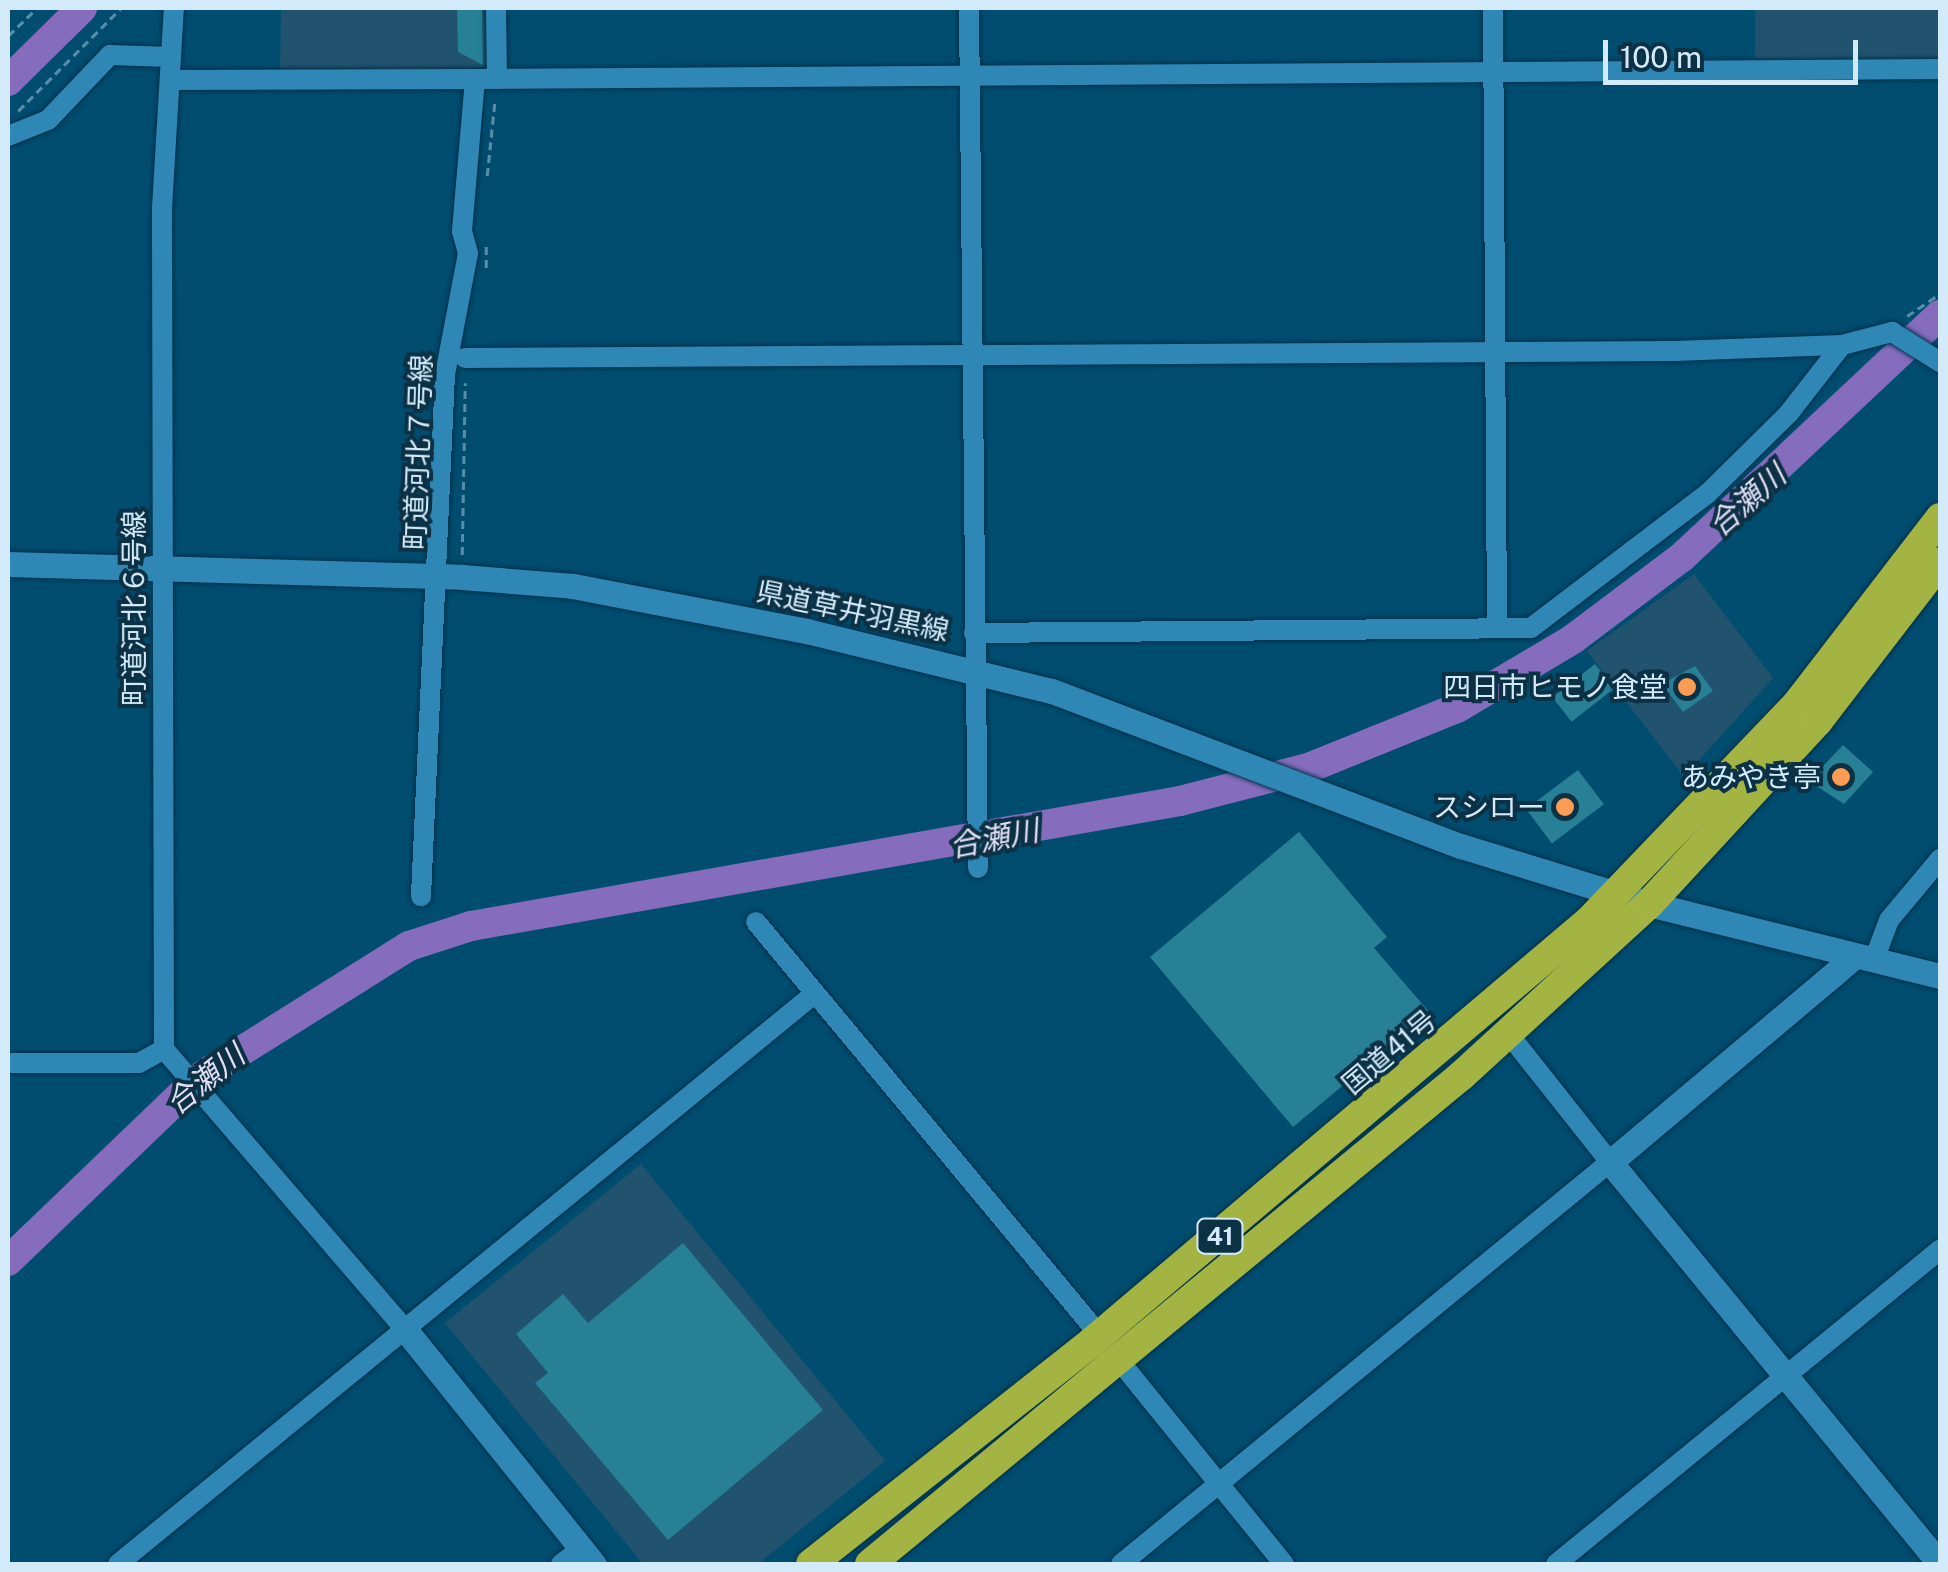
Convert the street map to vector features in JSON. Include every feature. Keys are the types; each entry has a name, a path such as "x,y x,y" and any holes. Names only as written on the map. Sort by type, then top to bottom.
{"highway":[{"name":"国道41号","path":"870,1564 1506,1031 1649,904 1873,631 1940,518"},
{"name":"国道41号","path":"812,1564 1108,1330 1617,894 1940,562"}],"main road":[{"name":"県道草井羽黒線","path":"8,564 452,576 659,600 975,669 1251,762 1617,894 1940,976"},
{"path":"1865,958 1610,1162 1940,1564"},
{"path":"408,1334 579,1559"}],"street":[{"name":"町道河北６号線","path":"164,1048 163,567 174,8"},
{"path":"496,8 497,79"},
{"path":"970,8 978,868"},
{"path":"1492,8 1497,628"},
{"path":"8,136 48,120 110,55 171,58"},
{"path":"170,80 1940,69"},
{"name":"町道河北７号線","path":"421,896 452,576 446,358 468,253 462,231 475,79"},
{"path":"465,358 1494,353 1842,345 1896,334 1932,356"},
{"path":"974,633 1497,628 1546,622 1629,561 1790,414 1842,345"},
{"path":"1865,958 1889,920 1940,858"},
{"path":"756,922 812,996 1092,1326"},
{"path":"118,1564 408,1334 812,996"},
{"path":"1121,1564 1610,1162 1506,1031"},
{"path":"8,1064 139,1064 164,1048 408,1334"},
{"path":"1556,1564 1940,1250"},
{"path":"1126,1369 1284,1564"}],"path":[{"path":"8,36 36,8"},
{"path":"8,116 48,89 121,8"},
{"path":"485,194 497,79"},
{"path":"480,277 490,256 481,233"},
{"path":"1896,334 1940,294"},
{"path":"452,576 465,358"}],"shaded area":[{"path":"281,8 491,8 492,67 280,76"},
{"path":"1755,8 1940,8 1940,65 1755,65"},
{"path":"1694,574 1773,678 1684,777 1587,651"},
{"path":"641,1164 885,1461 758,1564 643,1564 445,1323"}],"building":[{"path":"457,8 482,8 483,65 458,52"},
{"path":"1595,664 1614,688 1572,722 1552,697"},
{"name":"四日市ヒモノ食堂","path":"1695,666 1713,691 1683,712 1662,684"},
{"name":"あみやき亭","path":"1843,745 1873,772 1844,804 1809,781"},
{"name":"スシロー","path":"1578,770 1604,804 1552,843 1526,809"},
{"path":"1299,832 1387,937 1374,948 1430,1013 1293,1127 1150,957"},
{"path":"683,1243 823,1410 668,1540 535,1383 548,1373 516,1334 563,1294 588,1323"}],"waterway":[{"path":"8,81 82,8"},
{"name":"合瀬川","path":"8,1261 200,1077 409,946 471,926 1180,801 1311,767 1457,708 1573,639 1682,557 1940,315"}],"place":[{"name":"四日市ヒモノ食堂","path":"1687,687"},
{"name":"あみやき亭","path":"1841,777"},
{"name":"スシロー","path":"1565,807"}]}
